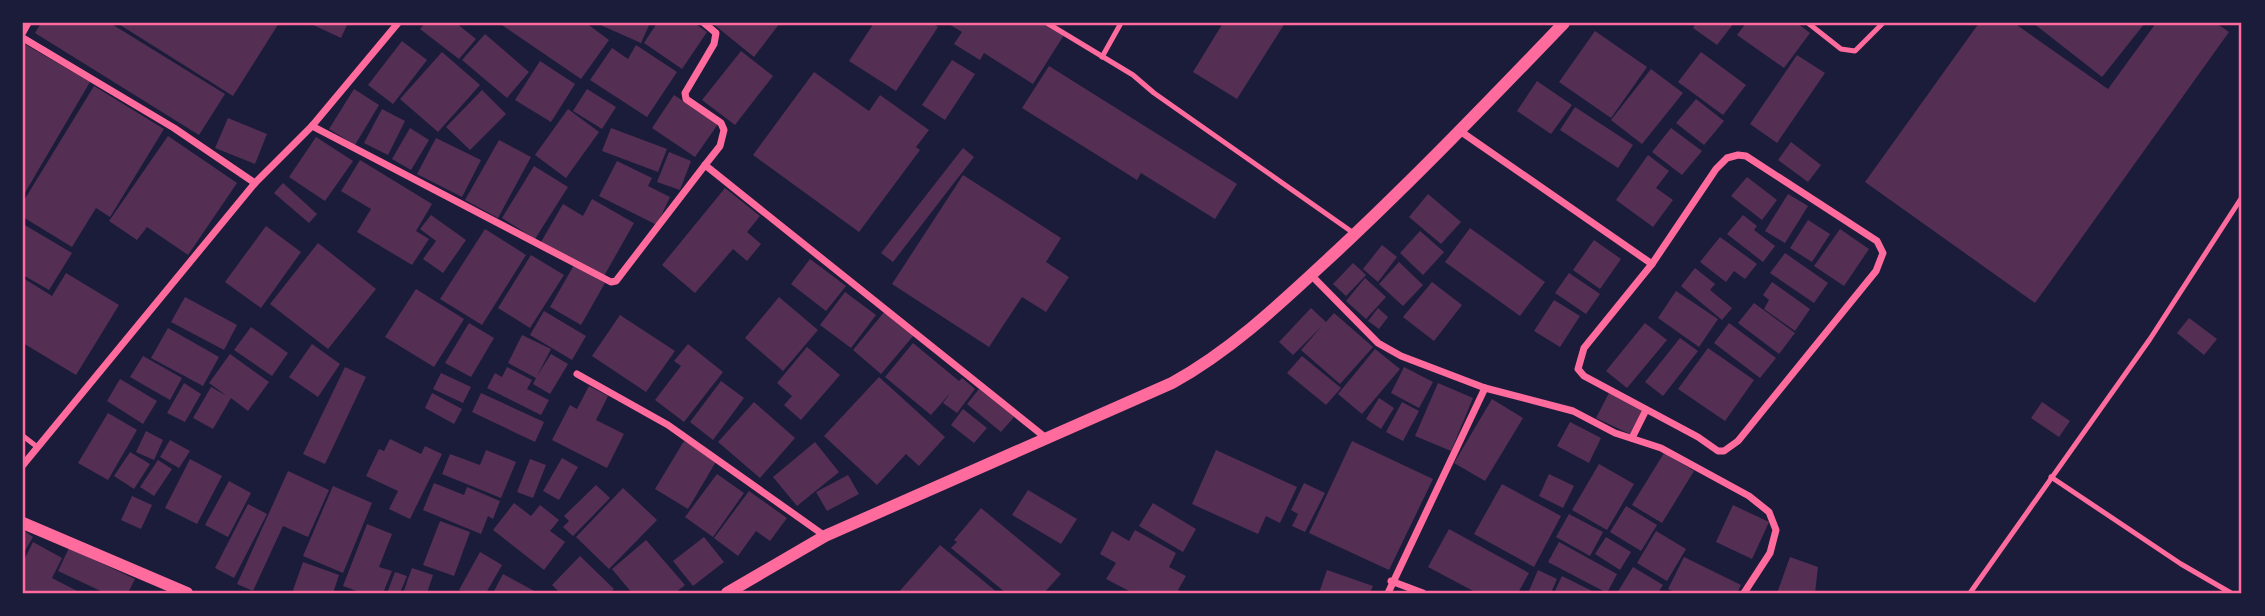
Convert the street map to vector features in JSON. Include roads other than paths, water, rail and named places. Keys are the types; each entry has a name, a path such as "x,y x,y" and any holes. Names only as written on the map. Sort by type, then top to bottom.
{"street":[{"path":"23,32 28,23"},
{"path":"23,465 255,183 312,125 398,23"},
{"path":"312,125 611,282 616,281 720,146 724,130 721,123 686,99 685,93 715,44 716,33 704,23"},
{"path":"727,593 825,536 1172,383 1201,367 1236,342 1355,234 1460,131 1564,23"},
{"path":"23,38 174,128 255,183"},
{"path":"1460,131 1652,264"},
{"path":"1738,155 1746,156 1877,241 1883,253 1876,271 1731,447 1717,451 1584,376 1578,369 1584,348 1652,264 1716,170 1727,158 1738,155"},
{"path":"705,165 1046,438"},
{"path":"1311,275 1378,343 1412,361 1485,388 1573,411 1615,433 1661,448 1726,482 1769,512 1775,522 1775,542 1744,593"},
{"path":"578,373 668,425 825,536"},
{"path":"1388,593 1391,581 1485,388"},
{"path":"1632,438 1646,410"},
{"path":"23,523 187,593"},
{"path":"1391,581 1423,593"}],"lane":[{"path":"1047,23 1133,75 1154,93 1355,234"},
{"path":"1102,57 1121,23"},
{"path":"1808,23 1841,49 1854,51 1883,23"},
{"path":"1970,593 2150,340 2242,197"},
{"path":"23,436 36,446"},
{"path":"2051,477 2181,564 2231,593"}]}
